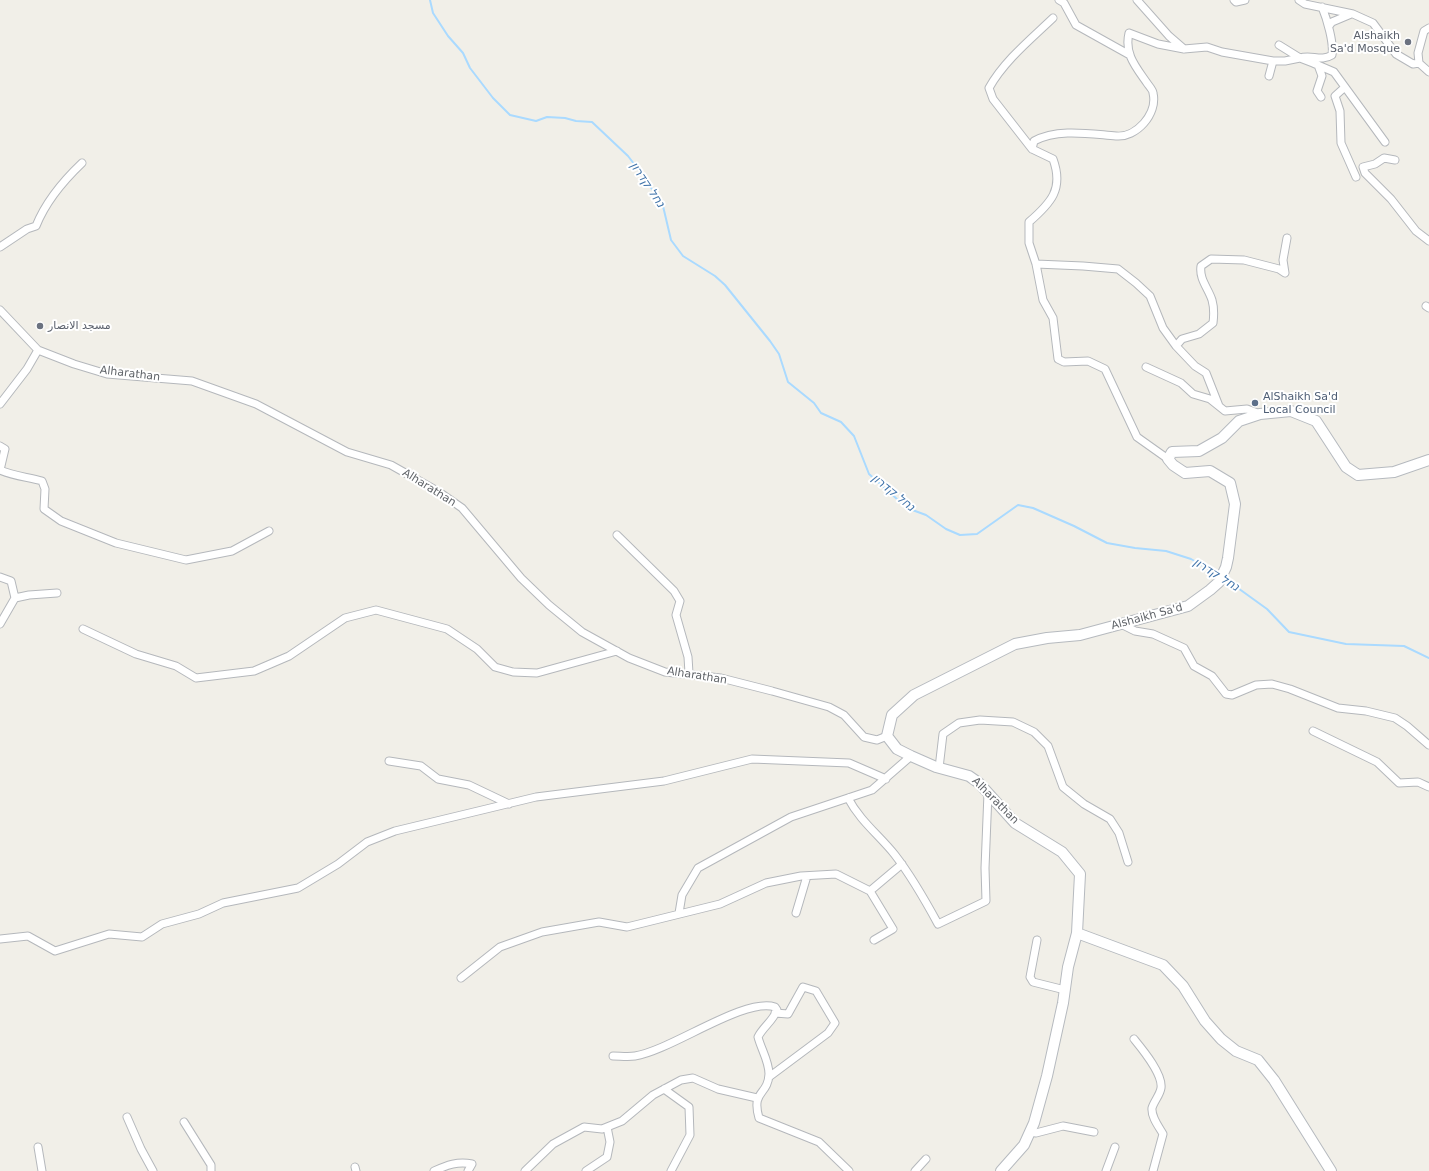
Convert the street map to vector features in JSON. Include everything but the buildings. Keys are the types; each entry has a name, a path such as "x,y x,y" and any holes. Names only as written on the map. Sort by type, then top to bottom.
{"street":[{"path":"1032,149 1034,141 1041,137 1067,133 1126,136 1142,126 1150,113 1154,102 1153,92 1128,54 1076,25 1064,4 1059,0"},
{"path":"1136,0 1169,36 1184,49"},
{"path":"1234,0 1236,2 1245,0"},
{"path":"1299,0 1305,4 1353,14 1373,23 1396,54 1413,64 1419,63"},
{"path":"1128,54 1129,34 1136,35 1158,44 1184,49 1207,47 1222,52 1273,61 1285,61 1305,56 1322,59 1332,55 1333,50 1329,26 1322,7"},
{"path":"1329,26 1336,20 1353,14"},
{"path":"1053,18 1015,55 995,77 989,88 993,99 1032,149 1053,160 1058,172 1056,190 1040,212 1029,222 1029,243 1036,264 1043,300 1053,318 1058,358 1064,362 1088,361 1105,370 1137,437 1168,459 1172,452 1199,451 1222,438 1239,421 1260,414 1291,411 1316,421 1346,467 1358,475 1394,472 1429,460"},
{"path":"1429,28 1424,31 1418,53 1419,63 1429,72"},
{"path":"1279,45 1300,58 1334,72 1385,142"},
{"path":"1268,76 1273,61"},
{"path":"1318,65 1322,76 1317,91 1321,97"},
{"path":"1345,87 1335,96 1340,111 1341,143 1356,177"},
{"path":"1395,160 1384,158 1375,164 1363,167 1365,173 1395,204 1416,231 1429,241"},
{"path":"0,247 27,229 36,226 43,208 62,182 82,163"},
{"path":"1176,346 1182,339 1199,334 1213,322 1214,309 1211,298 1200,274 1201,266 1211,259 1244,260 1279,269 1285,273 1283,260 1287,238"},
{"path":"1036,264 1118,269 1150,296 1163,328 1176,346 1195,366 1206,373 1219,406"},
{"name":"Alharathan","path":"0,310 38,350 74,364 107,374 192,381 199,383 256,404 347,452 391,465 439,492 462,508 521,578 582,632 617,651 665,672 689,673 721,678 829,707 844,715 864,737 877,740 887,736 897,748 911,756 939,768 969,776 980,783 1015,823 1062,852 1080,874 1077,932 1047,1076 1030,1132 1024,1145 1001,1171"},
{"path":"0,404 27,369 38,350"},
{"path":"1146,366 1181,383 1193,394 1210,399 1225,411 1248,409 1260,414"},
{"path":"0,446 5,449 0,470 9,474 42,481 45,489 44,509 61,521 116,543 186,560 232,551 269,531"},
{"name":"Alshaikh Sa'd","path":"887,736 892,715 914,694 1015,644 1047,638 1080,635 1119,623 1188,606 1219,582 1226,567 1235,504 1230,483 1210,471 1185,473 1173,466 1168,459"},
{"path":"617,535 674,591 680,601 676,615 688,657 689,673"},
{"path":"0,577 11,581 15,598 0,624"},
{"path":"15,598 29,595 57,594"},
{"path":"83,629 136,654 176,666 196,678 254,671 289,656 345,618 376,610 447,629 477,649 494,667 513,672 537,673 617,651"},
{"path":"1119,623 1135,631 1153,634 1184,648 1194,666 1212,676 1226,694 1232,695 1256,685 1272,684 1290,689 1338,708 1366,711 1395,718 1429,745"},
{"path":"939,768 944,734 959,723 980,720 1013,722 1034,732 1048,746 1063,787 1084,804 1110,819 1119,833 1128,862"},
{"path":"1312,731 1377,762 1399,783 1418,782 1429,787"},
{"path":"679,913 682,895 698,868 791,817 872,790 911,756"},
{"path":"0,938 28,936 55,951 108,934 142,937 162,924 199,914 223,903 298,888 338,864 367,842 395,831 536,797 664,780 752,759 849,762 886,779"},
{"path":"389,761 421,766 438,779 469,785 509,804"},
{"path":"848,798 854,811 902,864 919,889 938,924 986,901 988,793"},
{"path":"870,891 902,864"},
{"path":"461,978 500,947 542,932 600,922 627,927 720,904 766,883 807,876 836,874 870,891 893,929 874,940"},
{"path":"796,913 807,876"},
{"path":"1077,932 1163,965 1183,986 1205,1021 1221,1039 1236,1051 1258,1060 1274,1080 1331,1171"},
{"path":"1037,940 1030,977 1033,982 1065,990"},
{"path":"769,1077 828,1033 836,1023 816,991 803,987 788,1014 775,1013"},
{"path":"614,1056 635,1056 696,1033 735,1013 750,1008 769,1005 775,1007 777,1010 758,1037 769,1071 768,1084 757,1098 756,1107 759,1118 819,1142 849,1171"},
{"path":"1134,1039 1148,1057 1159,1077 1161,1087 1152,1108 1153,1116 1163,1134 1153,1171"},
{"path":"525,1171 553,1144 584,1127 602,1129 622,1121 653,1095 681,1080 693,1078 718,1089 757,1098"},
{"path":"664,1089 689,1107 690,1135 671,1171"},
{"path":"127,1117 141,1149 153,1171"},
{"path":"184,1122 211,1166 211,1171"},
{"path":"1030,1132 1036,1133 1063,1126 1094,1132"},
{"path":"586,1171 607,1158 610,1142 607,1127"},
{"path":"38,1147 42,1171"},
{"path":"1106,1171 1115,1147"},
{"path":"915,1171 926,1159"},
{"path":"434,1171 448,1165 463,1162 472,1164 468,1171"}],"waterway":[{"name":"נחל קדרון","path":"430,0 433,13 448,36 463,53 470,68 493,98 510,115 536,121 547,117 592,122 628,156 663,206 671,240 683,256 715,276 725,285 779,354 788,382 814,403 821,413 841,422 854,436 869,474 907,508 926,515 946,529 960,535 977,534 1018,505 1033,508 1074,526 1107,543 1166,551 1191,559 1219,575"},
{"name":"נחל קדרון","path":"1224,578 1267,609 1289,632 1346,644 1404,646 1429,658"}],"place":[{"name":"Alshaikh Sa'd Mosque","path":"1408,42"},
{"name":"مسجد الانصار","path":"40,326"},
{"name":"AlShaikh Sa'd Local Council","path":"1255,403"}]}
